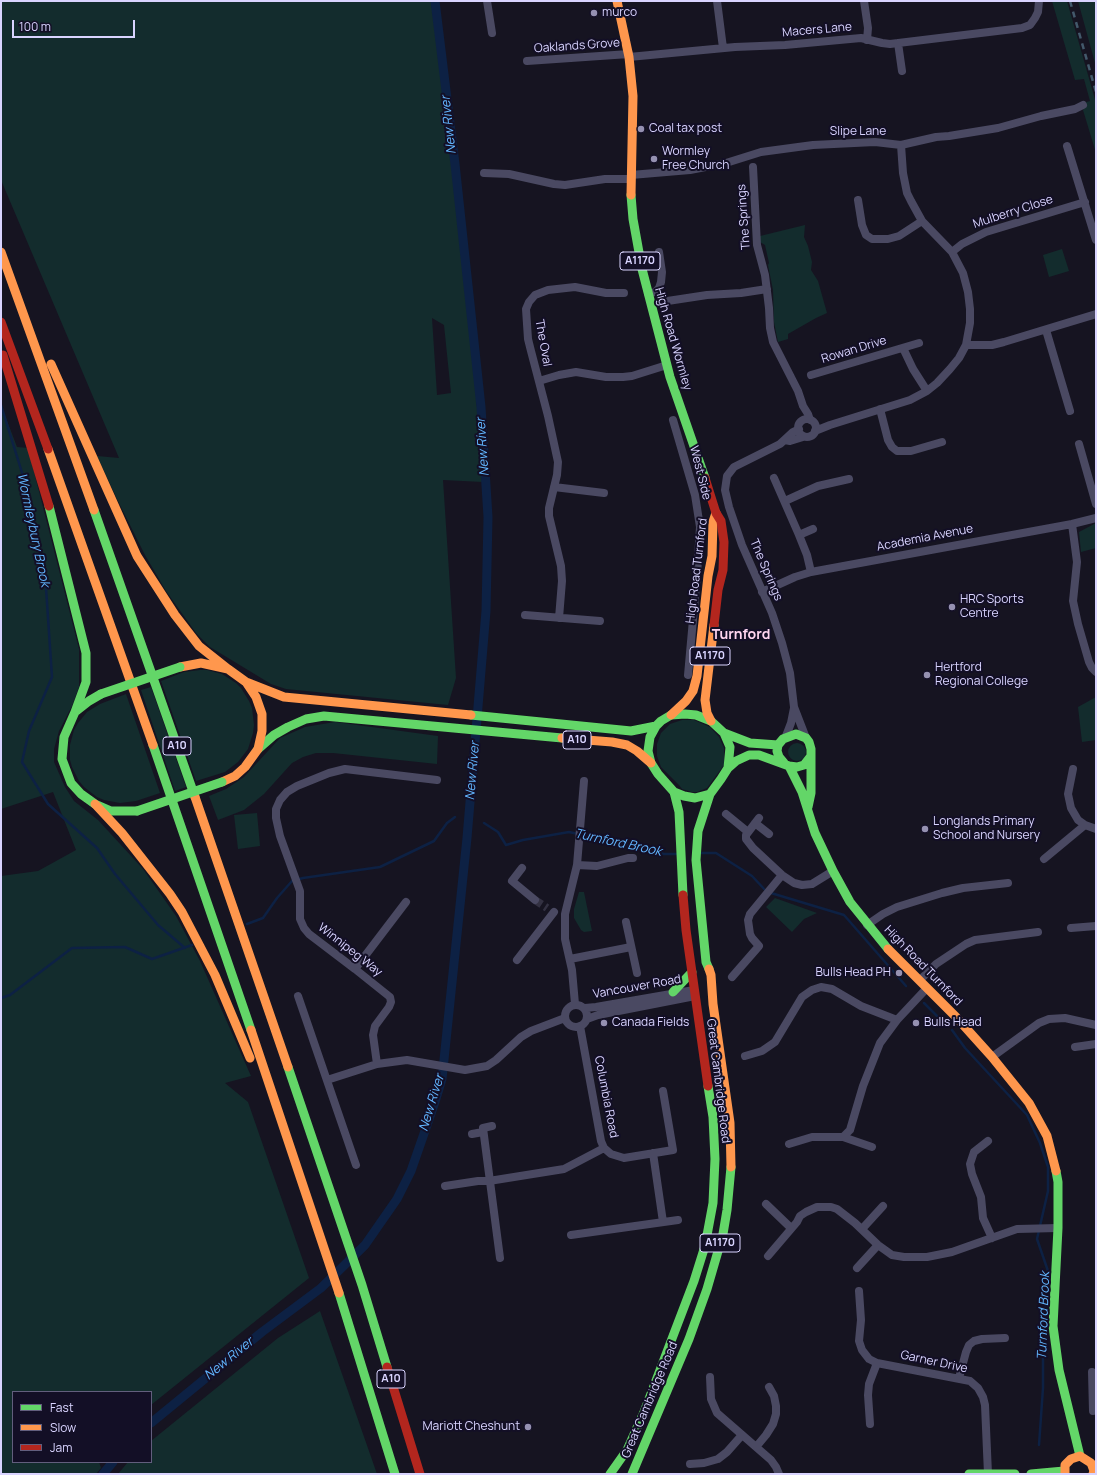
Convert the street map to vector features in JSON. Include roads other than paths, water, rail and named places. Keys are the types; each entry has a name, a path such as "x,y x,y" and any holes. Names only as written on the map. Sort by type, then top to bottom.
{"main road":[{"name":"High Road Wormley","path":"617,1 629,55 633,96 631,177 632,219 648,294 667,365 716,513"},
{"name":"A10","path":"1,252 33,337 176,741 362,1285 420,1474"},
{"name":"A10","path":"1,322 38,421 151,740 274,1098 342,1301 395,1474"},
{"path":"33,337 51,364 137,556 175,615 194,640 208,654 228,669"},
{"path":"1,350 41,477 86,653 86,682 75,712"},
{"name":"High Road Turnford","path":"672,715 686,701 695,684 708,576 712,556 713,522 716,513"},
{"name":"High Road Turnford","path":"711,721 706,709 705,700 718,590 722,576 724,547 721,521 716,513"},
{"path":"708,576 713,578 718,590"},
{"name":"A10","path":"651,763 627,745 612,742 496,733 324,716 306,719 288,726 274,735 258,749 245,767 235,776 222,782 137,811 111,811 95,804 81,794 71,782 62,760 64,737 75,712 89,701 101,694 180,667 201,663 228,669 246,682 284,697 631,731 656,726"},
{"name":"A10","path":"246,682 256,697 262,714 262,731 258,749"},
{"path":"728,768 730,747 724,734 711,721 696,715 672,715 661,721 656,726 648,745 651,763 658,774 674,792 684,796 695,798 710,794 728,768 736,761 749,755 759,755 797,767 804,765 810,756"},
{"path":"724,734 750,743 778,745"},
{"path":"787,764 778,755 778,745 786,736 796,734 801,735 809,742 811,749 811,793 808,809"},
{"name":"High Road Turnford","path":"787,764 794,774 808,809 815,833 850,902 882,943 920,980 992,1056 1029,1102 1047,1136 1058,1182 1058,1228 1054,1301 1055,1339 1059,1370 1080,1456"},
{"name":"Great Cambridge Road","path":"610,1474 627,1450 644,1412 694,1281 710,1224 714,1184 714,1139 696,993 686,930 679,812 674,792"},
{"name":"Great Cambridge Road","path":"632,1474 689,1339 715,1264 726,1216 731,1168 730,1123 710,972 706,962 696,860 697,841 701,818 710,794"},
{"path":"95,804 122,833 170,894 182,912 215,974 259,1079 274,1098"},
{"path":"706,962 704,983 696,993 713,997"},
{"path":"673,992 692,972"},
{"path":"1031,1474 1064,1473 1065,1465 1071,1459 1080,1456 1091,1463 1094,1472"},
{"path":"969,1474 1015,1474"}],"street":[{"path":"487,1 492,33"},
{"path":"717,1 724,48"},
{"path":"864,1 868,28 867,40"},
{"name":"Macers Lane","path":"629,55 785,45 855,38 882,43 898,43 1022,28 1030,25 1035,18 1038,12 1039,1"},
{"path":"898,43 902,71"},
{"name":"Oaklands Grove","path":"527,61 629,55"},
{"name":"Slipe Lane","path":"484,173 509,174 548,183 565,185 604,179 690,170 726,163 761,152 812,145 875,142 901,145 936,137 998,128 1083,105"},
{"path":"830,425 808,421 799,425 799,429 800,433 804,437 811,436 815,431 830,425 910,400 927,391 937,383 959,358 966,345 970,323 968,292 963,272 952,252 922,221 907,193 903,173 901,145"},
{"path":"1067,146 1096,240"},
{"name":"The Springs","path":"752,166 757,245 765,275 769,322 773,342 798,391 803,406 800,416 808,421"},
{"path":"858,200 864,230 866,235 872,239 899,236 922,221"},
{"name":"Mulberry Close","path":"952,252 962,244 986,232 1085,202"},
{"path":"648,294 655,292 659,288 661,282 662,272 659,252"},
{"name":"The Oval","path":"559,618 562,581 561,566 549,516 549,508 557,475 558,462 550,422 528,339 526,313 527,305 531,299 542,291 570,287 606,293 624,293"},
{"path":"661,302 707,295 767,289"},
{"path":"966,345 1004,342 1096,314"},
{"path":"1046,330 1070,411"},
{"name":"Rowan Drive","path":"811,376 919,343"},
{"name":"Rowan Drive","path":"903,348 913,369 927,391"},
{"path":"539,381 576,372 606,377 632,376 667,365"},
{"path":"880,410 888,440 892,447 897,451 911,451 942,442"},
{"name":"West Side","path":"673,420 695,495 700,527 698,575 688,675"},
{"path":"808,421 814,426 815,431"},
{"name":"The Springs","path":"799,429 793,432 785,440 734,467 729,473 725,483 725,490 742,545 772,613 782,643 790,673 794,707 806,738"},
{"name":"The Springs","path":"785,440 790,441 804,437"},
{"path":"1079,444 1096,504"},
{"path":"774,478 805,549 812,572"},
{"path":"785,501 818,486 849,479"},
{"path":"554,487 604,493"},
{"name":"Academia Avenue","path":"762,592 795,577 812,572 1022,532 1072,524 1096,518"},
{"path":"1072,524 1077,562 1073,601 1089,662 1096,672"},
{"path":"799,535 813,529"},
{"path":"698,575 708,576"},
{"path":"525,615 600,621"},
{"path":"786,736 792,723 794,707"},
{"name":"Winnipeg Way","path":"377,1064 373,1035 374,1030 375,1026 389,1007 390,1000 385,992 309,934 304,928 300,919 301,898 298,884 280,836 276,818 276,809 280,800 287,792 297,786 345,769 437,780"},
{"path":"1073,769 1069,787 1069,803 1078,820 1085,825 1096,829"},
{"path":"575,1004 570,960 565,939 565,914 577,865 584,781"},
{"path":"726,814 748,832"},
{"path":"769,834 757,821 746,835 746,839 752,848 782,876 794,883 812,884 833,871"},
{"path":"1044,859 1085,825"},
{"path":"577,865 597,866 633,858"},
{"path":"522,868 512,881 535,900"},
{"path":"732,977 759,946 752,938 748,927 748,920 752,911 782,876"},
{"path":"867,925 897,907 942,893 963,888 1008,883"},
{"path":"355,969 406,902"},
{"path":"518,960 550,910 565,914"},
{"path":"626,922 637,973"},
{"path":"1071,928 1096,926"},
{"path":"920,980 936,964 966,944 975,940 1038,932"},
{"path":"570,960 631,946"},
{"path":"745,1056 762,1051 775,1042 802,996 821,987 836,990 861,1006 897,1020"},
{"path":"842,1137 850,1130 863,1086 880,1043 897,1020 927,988"},
{"name":"Vancouver Road","path":"585,1008 673,992 696,993"},
{"name":"Vancouver Road","path":"587,1019 598,1015 696,993"},
{"path":"298,996 356,1164"},
{"path":"575,1004 585,1008 588,1014 585,1023 580,1026 572,1026 565,1018 567,1009 575,1004"},
{"path":"327,1080 377,1064 407,1060 465,1070 487,1066 496,1060 521,1037 565,1018"},
{"path":"992,1056 1049,1018 1065,1018 1096,1025"},
{"name":"Columbia Road","path":"580,1026 600,1135 604,1148 611,1154 619,1157 673,1150 662,1091"},
{"path":"1075,1047 1096,1044"},
{"path":"472,1134 492,1126"},
{"path":"483,1130 500,1258"},
{"path":"789,1144 812,1137 842,1137 872,1147"},
{"path":"988,1141 974,1152 971,1159 970,1168 981,1197 983,1218 992,1238"},
{"path":"445,1186 478,1181 489,1181 564,1169 604,1148"},
{"path":"653,1153 663,1222"},
{"path":"766,1204 791,1228"},
{"path":"862,1229 883,1206"},
{"path":"768,1256 800,1216 806,1212 822,1207 837,1209 862,1229 878,1245 892,1255 898,1257 912,1258 952,1252 1017,1229 1058,1228"},
{"path":"571,1235 678,1220"},
{"path":"857,1268 878,1245"},
{"path":"860,1291 862,1320 859,1336 860,1346 866,1356 877,1363 869,1384 868,1395 870,1424"},
{"path":"959,1378 969,1345 974,1341 982,1339 1005,1338"},
{"name":"Garner Drive","path":"877,1363 959,1378 970,1381 978,1388 983,1396 988,1474"},
{"path":"1092,1372 1094,1385 1093,1411"},
{"path":"710,1377 711,1399 715,1410 774,1463 779,1474"},
{"path":"756,1447 773,1424 776,1414 774,1396 769,1387"},
{"path":"690,1464 704,1463 718,1459 727,1452 742,1435"}],"waterway":[{"name":"New River","path":"152,1422 262,1332 321,1288 365,1245 397,1199 411,1171 442,1079 467,838 486,611 488,517 481,407 455,164 435,1"},
{"name":"Wormleybury Brook","path":"1,405 24,479 45,573 52,677 29,731 22,762 48,804 97,848 115,874 158,925 185,948"},
{"name":"Turnford Brook","path":"247,924 263,918 277,898 292,881 303,878 380,867 434,841 447,823 455,817"},
{"name":"Turnford Brook","path":"484,823 498,832 506,845 523,840 569,832 664,854 677,854"},
{"name":"Turnford Brook","path":"700,853 716,853 752,876 766,891"},
{"name":"Turnford Brook","path":"771,893 844,915 906,986"},
{"name":"Turnford Brook","path":"1,998 10,995 72,948 125,947 152,959 192,945"},
{"name":"Turnford Brook","path":"924,1003 937,1016"},
{"name":"Turnford Brook","path":"952,1030 965,1048 1027,1115 1040,1143 1048,1167 1048,1191 1037,1239 1048,1271 1043,1340 1043,1388 1039,1445"},
{"name":"New River","path":"103,1474 112,1463"}],"tunnel":[{"path":"535,900 547,908"}],"railway":[{"path":"1070,1 1096,92"}],"place":[{"name":"murco","path":"594,13"},
{"name":"Coal tax post","path":"641,129"},
{"name":"Wormley Free Church","path":"654,159"},
{"name":"HRC Sports Centre","path":"952,607"},
{"name":"Hertford Regional College","path":"927,675"},
{"name":"Longlands Primary School and Nursery","path":"925,829"},
{"name":"Bulls Head PH","path":"899,973"},
{"name":"Canada Fields","path":"604,1023"},
{"name":"Bulls Head","path":"916,1023"},
{"name":"Mariott Cheshunt","path":"528,1427"}],"district":[{"name":"Turnford","path":"741,635"}]}
